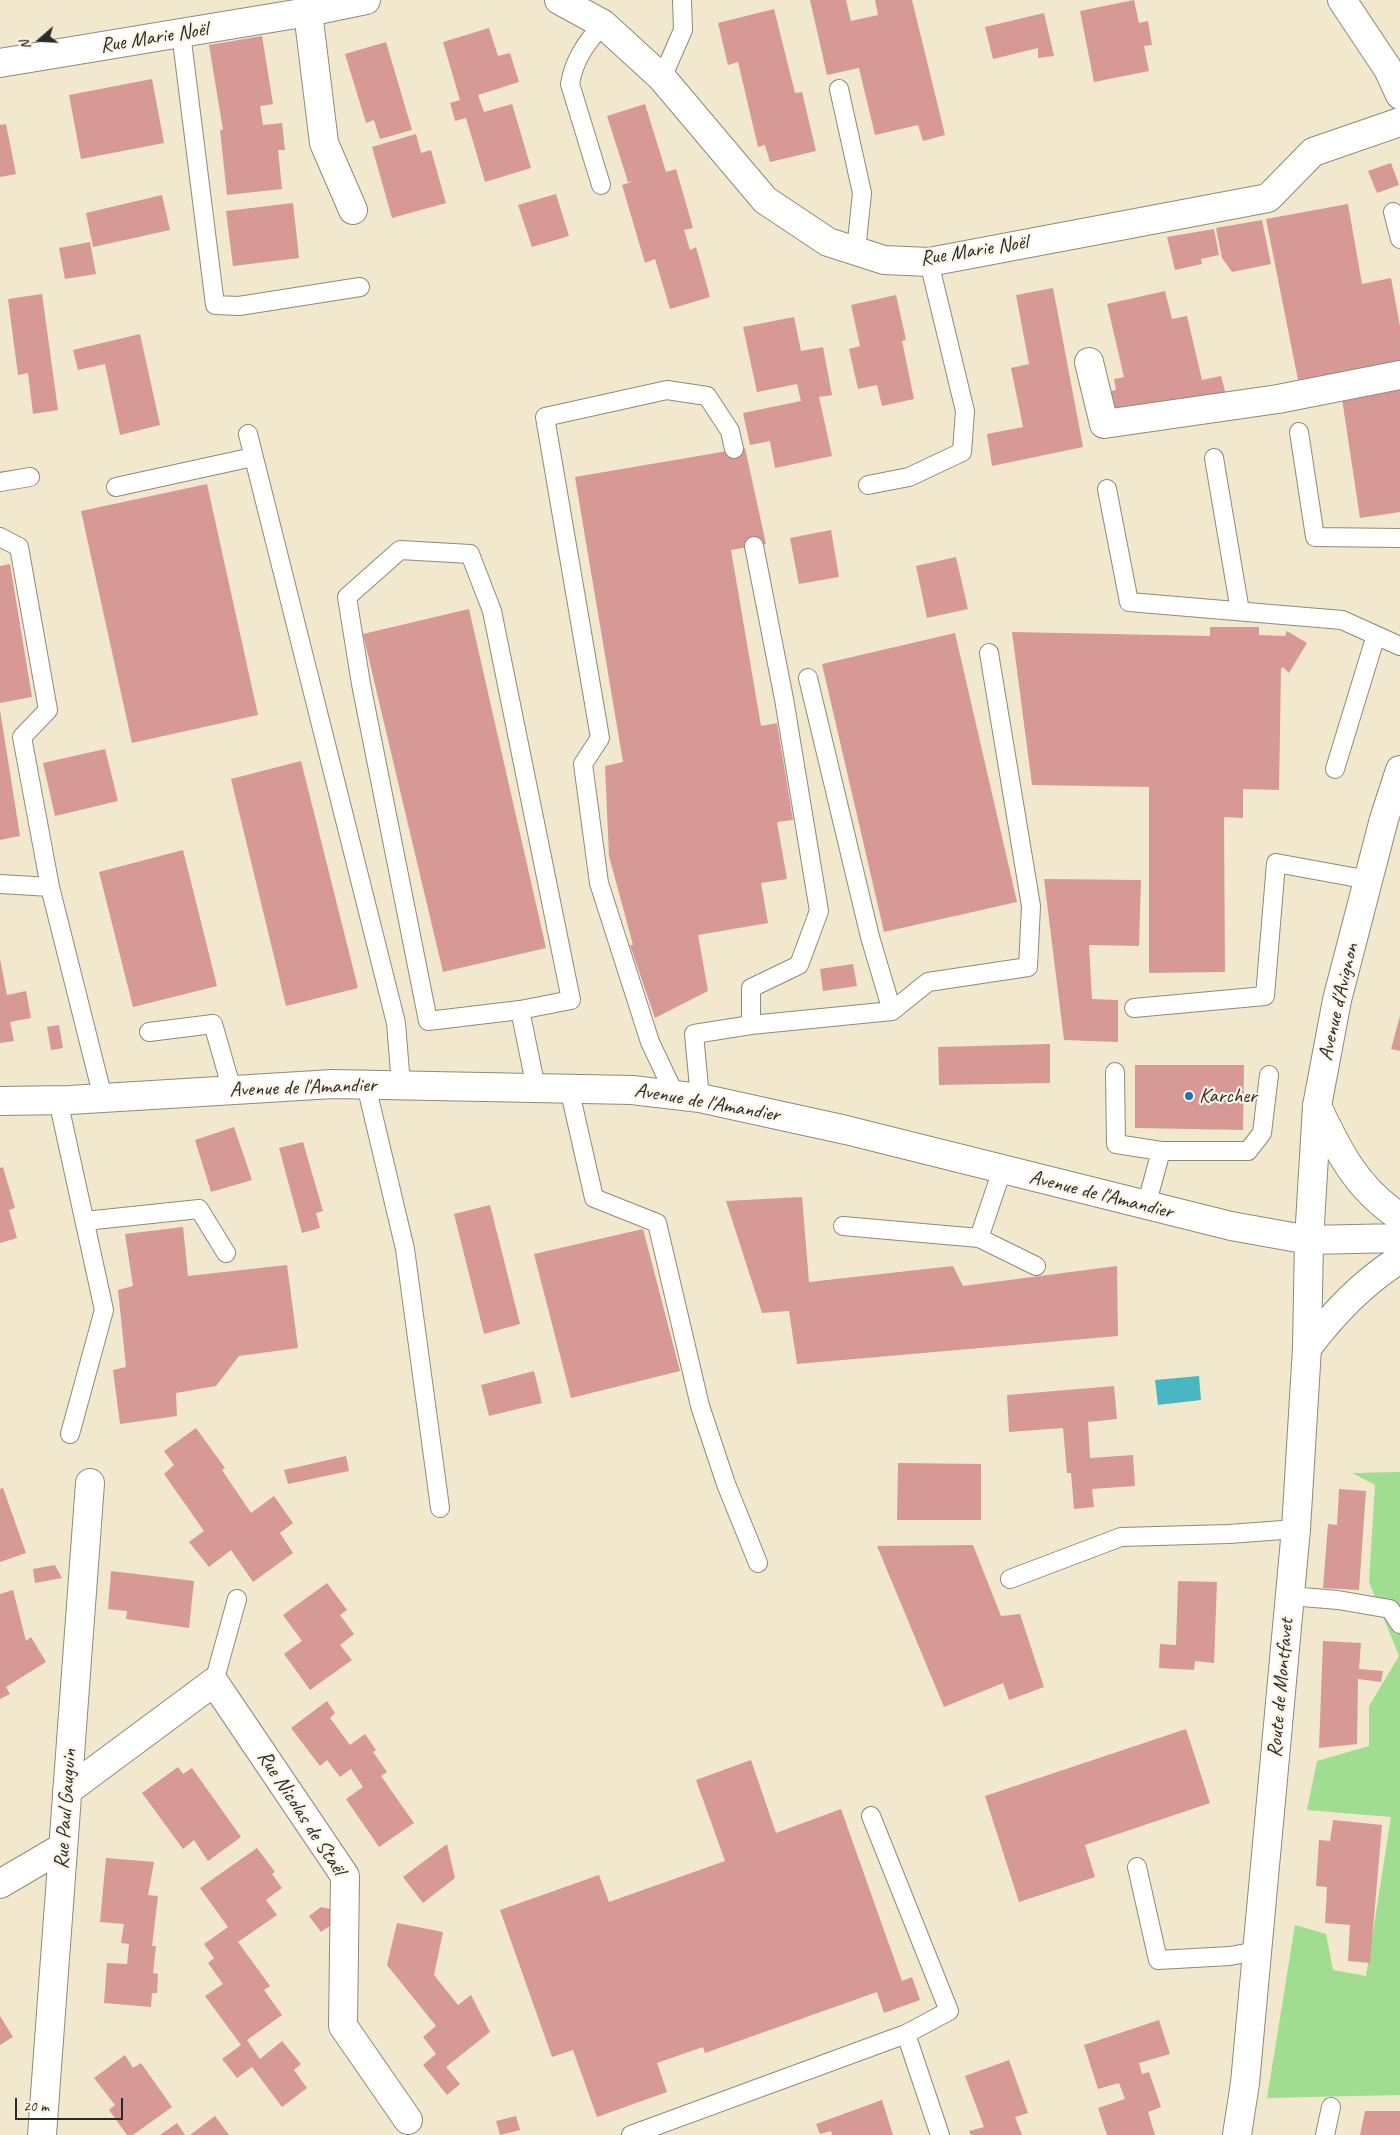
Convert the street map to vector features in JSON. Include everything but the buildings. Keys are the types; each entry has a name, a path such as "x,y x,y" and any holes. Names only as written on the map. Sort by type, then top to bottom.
{"street":[{"name":"Rue Marie Noël","path":"0,64 181,33 308,6 366,0"},
{"name":"Rue Marie Noël","path":"559,0 603,24 662,78 765,200 828,242 884,260 929,262 1268,198 1313,152 1400,122"},
{"path":"1342,0 1388,69 1400,95"},
{"path":"308,6 324,143 353,210"},
{"path":"1089,362 1104,424 1278,399 1400,375"},
{"name":"Avenue d'Avignon","path":"1309,1240 1317,1106 1337,1000 1384,819 1400,770"},
{"name":"Avenue de l'Amandier","path":"0,1101 103,1098 333,1084 632,1090 688,1096 846,1130 1231,1226 1309,1240 1400,1238"},
{"path":"1317,1106 1337,1149 1362,1186 1400,1217"},
{"name":"Route de Montfavet","path":"1237,2135 1246,2083 1296,1529 1308,1348 1309,1240"},
{"path":"1308,1348 1349,1297 1373,1277 1400,1259"},
{"name":"Rue Paul Gauguin","path":"42,2135 90,1483"},
{"path":"67,1792 214,1682"},
{"name":"Rue Nicolas de Staël","path":"214,1682 346,1876 343,2026 408,2120"},
{"path":"0,1884 63,1848"}],"lane":[{"path":"662,78 683,30 682,0"},
{"path":"601,185 570,84 572,70 585,45 603,24"},
{"path":"181,33 215,305 239,306 360,287"},
{"path":"839,89 862,193 856,251"},
{"path":"1393,212 1400,239"},
{"path":"868,485 908,477 962,452 965,411 929,262"},
{"path":"688,1096 650,1042 599,883 583,764 600,738 546,418 666,390 707,396 730,431 734,450"},
{"path":"1299,432 1315,536 1400,538"},
{"path":"248,434 396,1023 401,1085"},
{"path":"116,487 253,457"},
{"path":"1214,458 1240,611"},
{"path":"0,482 30,477"},
{"path":"1107,490 1129,602 1342,620 1400,646"},
{"path":"0,536 19,547 48,710 22,738 50,887 103,1098"},
{"path":"751,1025 751,988 800,965 819,911 784,698 754,546"},
{"path":"400,550 470,554 492,611 571,1000 520,1010 428,1021 361,684 346,597 400,550"},
{"path":"1335,769 1376,635"},
{"path":"688,1096 694,1034 751,1025 892,1011 928,982 1028,967 1031,906 989,653"},
{"path":"808,678 870,937 892,1011"},
{"path":"1134,1008 1265,996 1276,863 1368,880"},
{"path":"0,884 50,887"},
{"path":"520,1010 536,1088"},
{"path":"149,1032 213,1024 232,1090"},
{"path":"1115,1072 1116,1144 1161,1150 1248,1151 1262,1133 1269,1076"},
{"path":"366,1084 405,1249 440,1508"},
{"path":"569,1088 594,1198 657,1223 700,1406 726,1484 758,1563"},
{"path":"58,1100 104,1310 70,1434"},
{"path":"1146,1206 1161,1150"},
{"path":"979,1238 1002,1170"},
{"path":"85,1221 199,1209 226,1253"},
{"path":"843,1226 979,1238 1036,1266"},
{"path":"1010,1579 1121,1536 1229,1534 1296,1529"},
{"path":"1290,1596 1338,1600 1390,1609 1400,1624"},
{"path":"214,1682 237,1599"},
{"path":"631,2135 906,2034 949,2011 871,1816"},
{"path":"1137,1867 1158,1960 1230,1956 1257,1951"},
{"path":"906,2034 940,2135"},
{"path":"1325,2135 1330,2107"}],"green space":[{"path":"1400,1472 1400,2095 1267,2098 1295,1925 1326,1934 1333,1970 1366,1976 1391,1817 1307,1810 1317,1761 1369,1746 1369,1706 1399,1656 1369,1582 1375,1485 1352,1473"}],"water":[{"path":"1199,1376 1201,1400 1158,1405 1155,1380"}],"place":[{"name":"Karcher","path":"1189,1096"}]}
